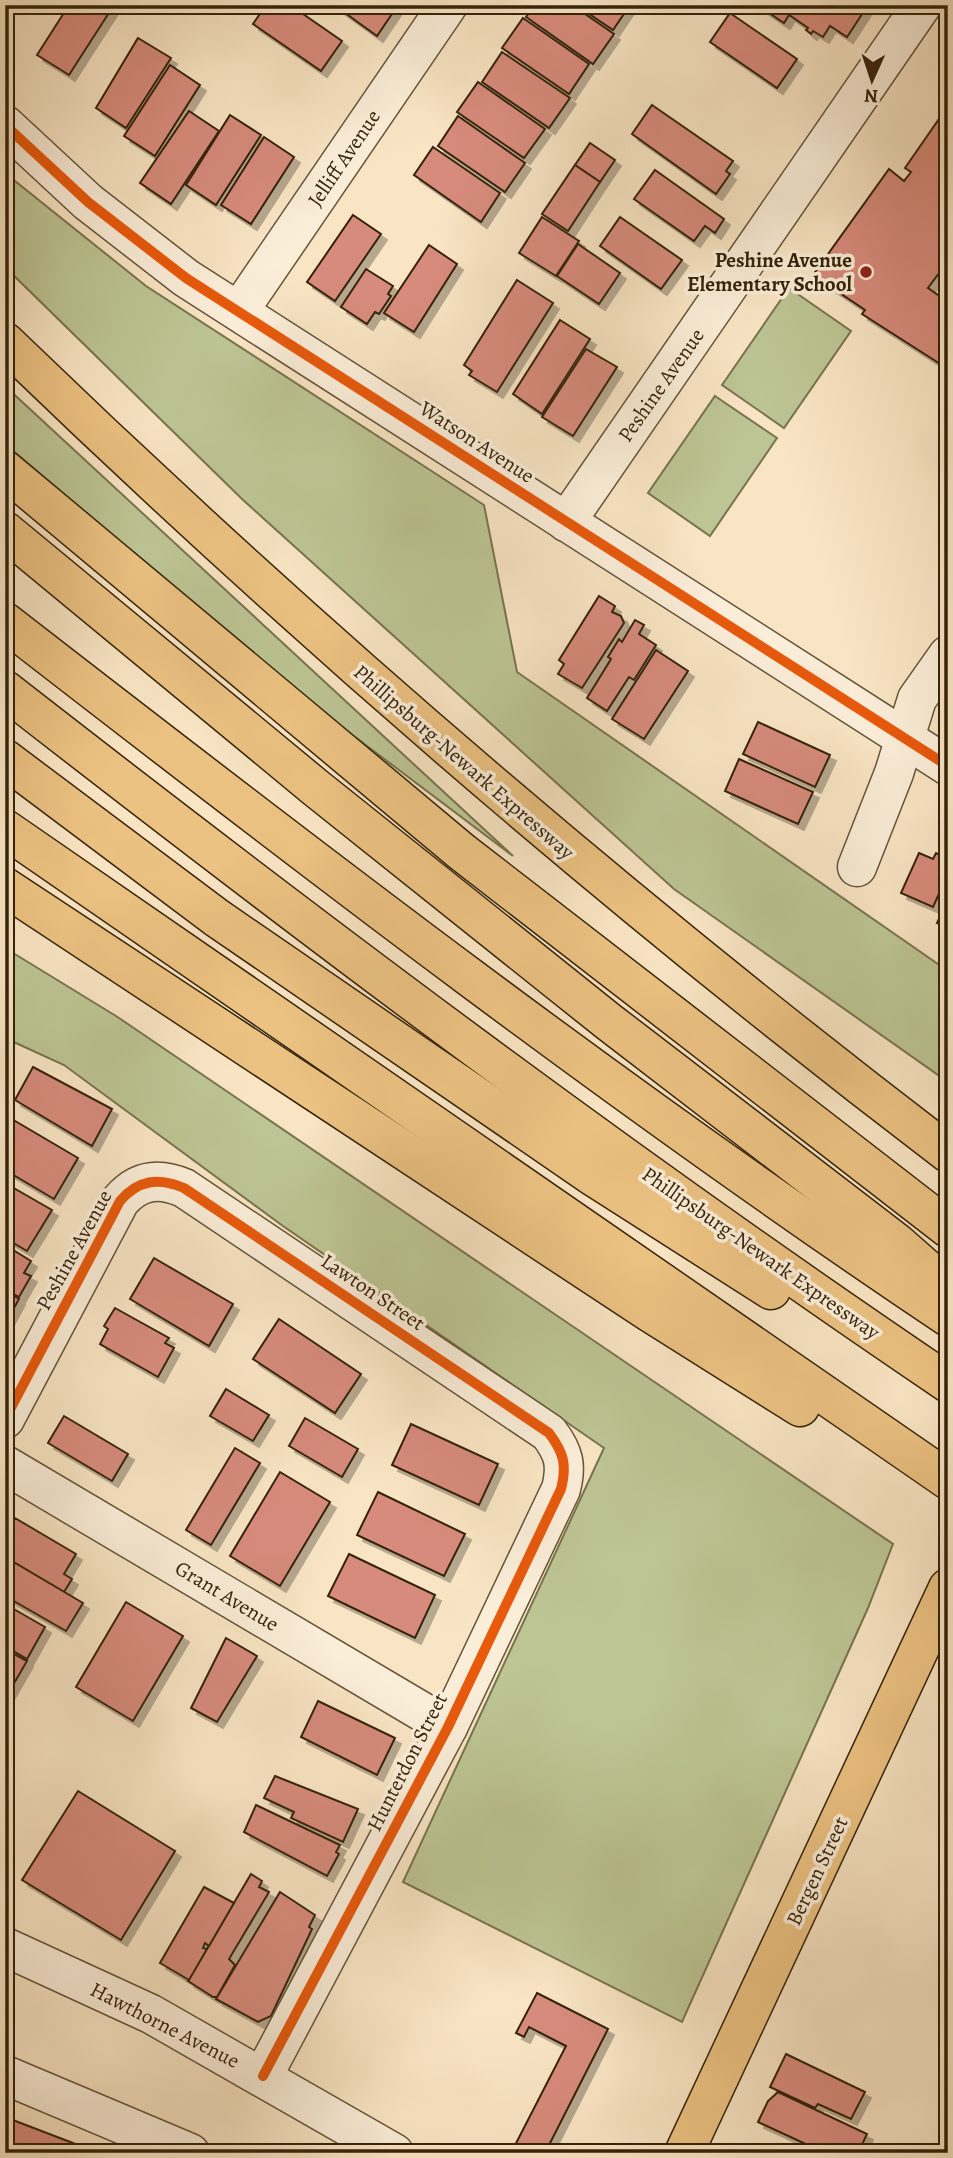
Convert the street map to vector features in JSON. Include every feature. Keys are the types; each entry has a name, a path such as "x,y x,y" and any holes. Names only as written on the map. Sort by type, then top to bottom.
{"main road":[{"name":"Phillipsburg-Newark Expressway","path":"5,342 257,581 462,761 684,947 948,1153"},
{"path":"5,470 462,852 948,1228"},
{"path":"5,531 327,797 609,1022 897,1243 948,1288"},
{"path":"5,622 500,998 712,1153 948,1317"},
{"name":"Phillipsburg-Newark Expressway","path":"5,690 487,1056 767,1259 948,1383"},
{"path":"5,759 217,918 594,1177 747,1276 948,1394"},
{"path":"5,829 948,1480"},
{"path":"5,887 649,1312 855,1441 948,1495"},
{"name":"Bergen Street","path":"684,2153 946,1591"}],"street":[{"name":"Jelliff Avenue","path":"239,312 448,5"},
{"name":"Peshine Avenue","path":"566,522 922,5"},
{"name":"Watson Avenue","path":"5,125 120,228 186,278 948,766"},
{"path":"857,867 905,739 917,699 948,654"},
{"name":"Lawton Street","path":"147,1182 159,1180 184,1188 549,1433 564,1457"},
{"name":"Peshine Avenue","path":"5,1419 120,1201 127,1193 147,1182"},
{"name":"Hunterdon Street","path":"262,2076 449,1727 561,1489 565,1472 564,1457"},
{"name":"Grant Avenue","path":"5,1465 449,1727"},
{"name":"Hawthorne Avenue","path":"5,1947 150,2014 394,2153"},
{"path":"5,2075 190,2153"}],"green space":[{"path":"5,173 146,286 484,505 517,672 948,971 948,1082 674,889 242,499 5,267"},
{"path":"789,288 851,331 784,428 722,385"},
{"path":"5,386 513,856 310,703 5,444"},
{"path":"715,396 777,438 710,536 648,493"},
{"path":"5,948 116,1016 893,1544 868,1608 682,2022 403,1882 604,1448 283,1226 64,1065 5,1038"}],"building":[{"path":"69,5 114,5 69,75 37,55"},
{"path":"266,5 290,5 342,41 321,71 253,24"},
{"path":"334,5 398,5 377,36"},
{"path":"534,5 572,5 614,34 593,64 526,17"},
{"path":"576,5 630,5 613,30"},
{"path":"757,5 868,5 847,37 830,26 823,37 813,31 811,34 806,30 808,28 789,15 784,23"},
{"path":"730,13 797,59 777,88 710,42"},
{"path":"523,18 589,64 569,94 502,48"},
{"path":"138,38 171,58 126,128 96,108"},
{"path":"502,52 570,98 549,128 482,82"},
{"path":"170,65 200,85 155,156 124,136"},
{"path":"478,82 545,129 524,158 457,112"},
{"path":"652,105 733,161 726,171 730,174 716,194 632,134"},
{"path":"948,106 948,261 928,288 948,302 948,369 862,314 865,310 813,275 889,169 904,181 911,172 905,168"},
{"path":"189,111 219,131 171,204 140,183"},
{"path":"230,115 261,135 216,205 186,185"},
{"path":"458,116 525,163 505,192 438,146"},
{"path":"264,137 294,157 251,224 221,205"},
{"path":"590,143 615,160 600,182 575,165"},
{"path":"433,147 500,193 481,222 414,175"},
{"path":"575,165 600,182 568,231 542,214"},
{"path":"655,170 724,219 715,233 705,226 694,241 634,199"},
{"path":"353,215 381,234 335,301 307,282"},
{"path":"542,217 579,241 556,276 519,253"},
{"path":"620,217 682,260 661,289 600,246"},
{"path":"578,244 620,273 599,304 557,276"},
{"path":"429,245 457,264 414,332 384,313"},
{"path":"366,269 393,286 388,294 391,296 379,314 375,312 367,324 341,307"},
{"path":"517,280 553,303 497,392 469,375 472,371 464,365"},
{"path":"560,320 590,339 542,414 513,394"},
{"path":"586,349 617,367 573,436 542,417"},
{"path":"599,596 615,606 612,612 621,616 624,623 582,688 558,674 564,664 559,660"},
{"path":"635,620 644,625 639,634 656,645 634,680 629,677 607,711 587,698 611,659 608,657 619,639 622,642"},
{"path":"656,650 688,671 644,739 612,719"},
{"path":"758,722 830,755 815,787 743,754"},
{"path":"739,759 813,792 798,824 725,791"},
{"path":"919,853 933,859 936,853 948,859 948,874 933,907 901,893"},
{"path":"948,900 948,928 937,923"},
{"path":"33,1067 112,1109 92,1146 15,1100"},
{"path":"5,1115 78,1158 54,1199 5,1170"},
{"path":"5,1183 52,1210 27,1251 5,1238"},
{"path":"5,1245 31,1261 24,1273 31,1276 19,1297 5,1289"},
{"path":"154,1258 233,1304 209,1346 130,1299"},
{"path":"5,1291 19,1299 8,1319 5,1317"},
{"path":"115,1308 169,1338 165,1343 174,1348 158,1377 100,1344 108,1329 104,1326"},
{"path":"279,1319 361,1374 335,1413 253,1359"},
{"path":"226,1389 269,1415 253,1441 210,1416"},
{"path":"64,1416 128,1454 112,1481 48,1443"},
{"path":"305,1418 358,1449 342,1477 289,1446"},
{"path":"411,1424 498,1464 479,1505 392,1465"},
{"path":"235,1448 260,1463 211,1545 186,1530"},
{"path":"280,1472 330,1502 280,1586 230,1556"},
{"path":"378,1492 465,1534 444,1576 357,1535"},
{"path":"15,1518 76,1554 64,1574 72,1579 64,1592 5,1557 5,1535"},
{"path":"349,1554 435,1595 415,1638 328,1596"},
{"path":"5,1557 83,1603 66,1631 5,1596"},
{"path":"126,1602 183,1636 133,1721 76,1687"},
{"path":"5,1604 45,1627 27,1659 5,1646"},
{"path":"226,1638 257,1656 217,1722 191,1708"},
{"path":"5,1649 27,1661 9,1692 5,1689"},
{"path":"318,1701 395,1738 377,1775 301,1737"},
{"path":"275,1776 358,1809 343,1842 291,1818 294,1812 264,1798"},
{"path":"78,1791 175,1851 121,1940 22,1880"},
{"path":"256,1805 340,1845 336,1852 339,1854 327,1876 244,1832"},
{"path":"251,1874 262,1881 259,1887 269,1892 229,1959 235,1965 217,1997 213,1997 188,1981"},
{"path":"204,1887 234,1903 209,1946 205,1943 203,1948 207,1949 189,1980 160,1963"},
{"path":"280,1892 315,1915 309,1927 312,1929 271,2016 258,2022 216,1999"},
{"path":"537,1993 608,2029 545,2153 511,2153 566,2046 529,2027 524,2037 516,2033"},
{"path":"786,2054 865,2092 851,2119 818,2104 815,2108 770,2087"},
{"path":"778,2092 867,2134 858,2153 825,2153 758,2122 768,2101"},
{"path":"5,2117 99,2153 5,2153"}],"cycle path":[{"path":"5,125 88,202 186,278 948,766"},
{"path":"5,1419 120,1201 141,1185 166,1182 184,1188 549,1433 561,1453 564,1466 561,1489 448,1727 263,2076"}],"place":[{"name":"Peshine Avenue Elementary School","path":"866,272"}]}
